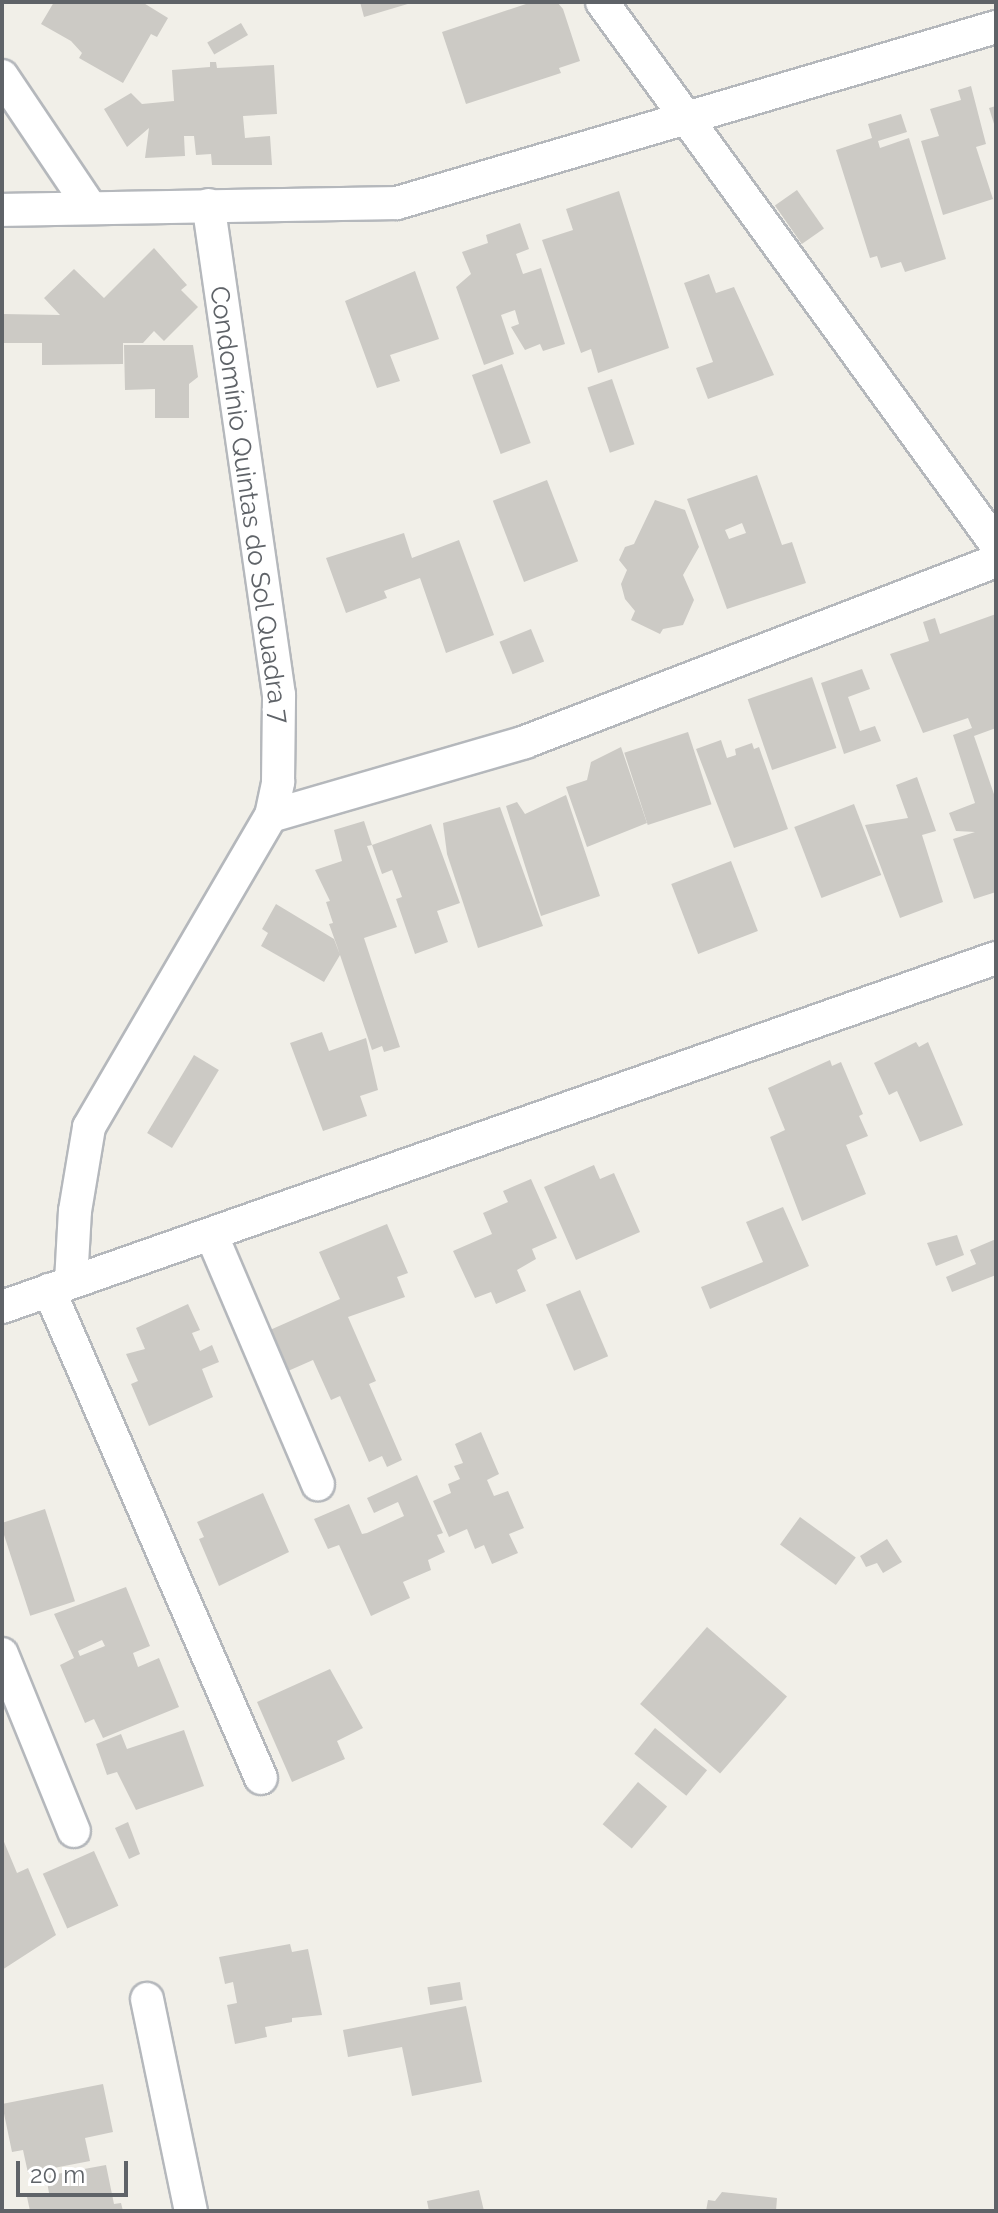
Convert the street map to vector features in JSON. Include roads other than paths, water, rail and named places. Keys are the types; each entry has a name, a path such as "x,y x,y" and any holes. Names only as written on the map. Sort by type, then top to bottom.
{"street":[{"path":"602,2 996,544"},
{"path":"2,210 397,203 996,27"},
{"path":"2,76 90,207"},
{"name":"Condomínio Quintas do Sol Quadra 7","path":"60,1286 89,1127 271,816 279,771 279,695 208,205"},
{"path":"271,816 525,742 996,561"},
{"path":"2,1307 212,1236 996,958"},
{"path":"212,1236 318,1484"},
{"path":"60,1286 261,1778"},
{"path":"2,1654 74,1831"},
{"path":"147,1999 191,2211"}]}
